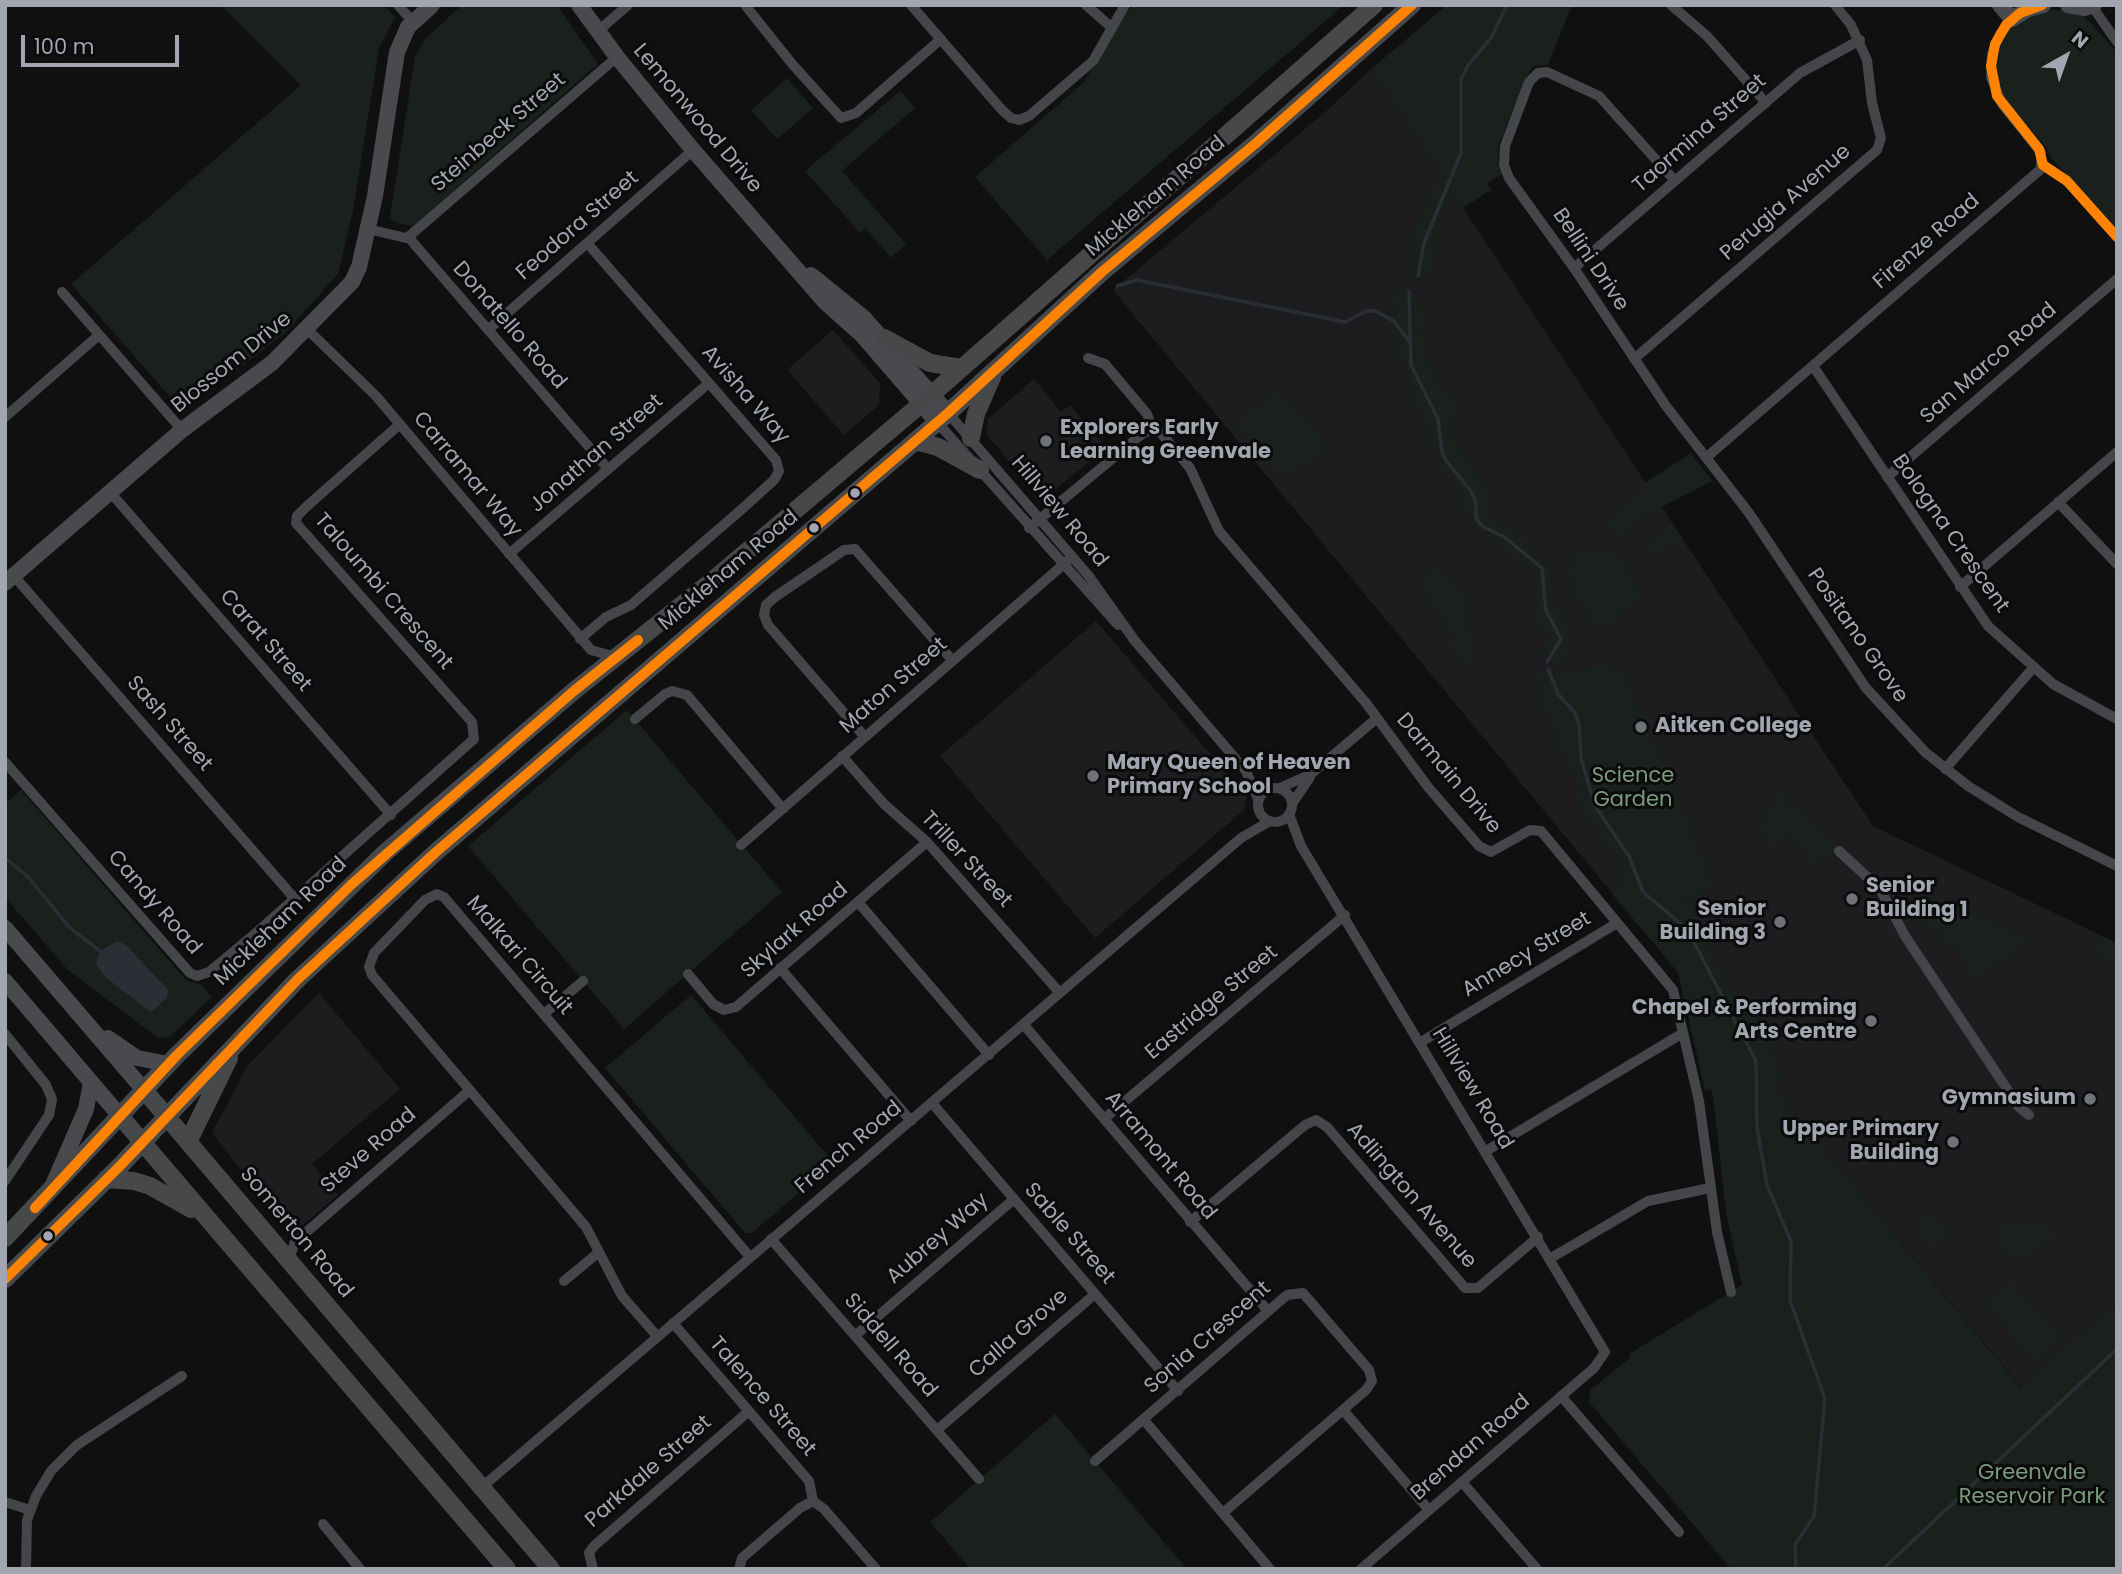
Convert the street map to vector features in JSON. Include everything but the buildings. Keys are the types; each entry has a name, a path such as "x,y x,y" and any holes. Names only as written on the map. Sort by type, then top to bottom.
{"main road":[{"name":"Mickleham Road","path":"5,1238 168,1065 387,851 575,690 713,580 927,399 1374,5"},
{"name":"Mickleham Road","path":"5,1279 106,1179 243,1035 324,955 436,852 943,417 1102,271 1255,144 1412,5"},
{"path":"884,338 930,363 961,369"},
{"path":"971,438 976,414 994,371"},
{"path":"915,441 938,447 980,470"},
{"path":"188,1142 225,1065 243,1035"},
{"name":"Somerton Road","path":"144,1090 551,1569"},
{"path":"120,1116 507,1569"},
{"path":"106,1179 134,1181 150,1186 176,1198 213,1226"}],"street":[{"path":"398,5 413,22"},
{"name":"Blossom Drive","path":"10,579 182,429 272,363 308,330 352,282 359,267 368,229 397,52 413,22 432,5"},
{"name":"Lemonwood Drive","path":"579,5 597,32 694,150 825,302 862,335 943,417"},
{"path":"597,32 628,5"},
{"path":"746,5 793,65 841,118 856,113 941,39"},
{"path":"911,5 1007,115 1015,119 1026,118 1093,61 1125,5"},
{"path":"1086,5 1111,27"},
{"path":"1671,5 1707,36 1766,103"},
{"path":"1835,5 1860,40"},
{"path":"2000,5 2012,19"},
{"path":"2043,5 2028,9 2012,19 2000,34 1992,54 1992,77 2003,104 2039,149 2043,165 2067,181 2117,237"},
{"path":"2068,5 2093,6 2117,42"},
{"name":"Taormina Street","path":"1574,268 1810,66 1860,40"},
{"name":"Perugia Avenue","path":"1633,359 1877,150 1881,138 1872,103 1867,60 1860,40"},
{"name":"Steinbeck Street","path":"407,238 617,57"},
{"name":"Bellini Drive","path":"1675,181 1599,96 1547,72 1538,73 1529,82 1508,135 1504,165 1509,178 1574,268 1666,406 1708,456"},
{"name":"Feodora Street","path":"488,330 694,150"},
{"name":"Firenze Road","path":"1708,456 2037,174 2043,165"},
{"path":"368,229 407,238"},
{"name":"Donatello Road","path":"407,238 608,470"},
{"name":"Avisha Way","path":"580,639 606,617 631,605 778,475 776,460 587,244"},
{"name":"Lemonwood Drive","path":"787,256 852,306 884,338 927,399"},
{"name":"San Marco Road","path":"1887,477 2117,279"},
{"path":"62,292 182,429"},
{"name":"Carramar Way","path":"308,330 400,424 580,639 591,650 616,657"},
{"path":"5,417 99,335"},
{"name":"Darmain Drive","path":"1088,358 1105,364 1147,414 1153,430 1164,436 1187,464 1219,531 1479,846 1491,852 1533,829 1541,831 1673,990 1699,1101 1710,1188 1731,1292"},
{"name":"Bologna Crescent","path":"1813,366 1988,626 2033,668 2082,702 2117,719"},
{"name":"Jonathan Street","path":"509,554 709,383"},
{"name":"Hillview Road","path":"943,417 971,438 1072,557 1135,641"},
{"name":"Hillview Road","path":"943,417 980,470 1063,566 1135,641 1246,771 1274,788"},
{"name":"Taloumbi Crescent","path":"400,424 306,507 297,516 296,523 472,722 475,733"},
{"path":"1030,528 1142,434 1153,430"},
{"path":"1960,587 2117,452"},
{"name":"Positano Grove","path":"1708,456 1866,688 1902,729 1945,769 2000,807 2117,866"},
{"name":"Carat Street","path":"110,492 391,815"},
{"path":"2059,502 2117,564"},
{"path":"864,736 768,625 764,615 766,605 775,597 844,550 855,549 952,660"},
{"name":"Maton Street","path":"741,845 1072,557"},
{"name":"Sash Street","path":"10,579 295,898"},
{"path":"575,690 588,672 591,650"},
{"path":"1945,769 2033,668"},
{"path":"635,719 665,694 672,691 687,695 783,808"},
{"path":"1311,774 1291,809 1273,822 1261,815 1257,802 1274,788 1311,774 1376,719"},
{"name":"Candy Road","path":"5,762 194,975 209,972 295,898 471,744 475,733"},
{"name":"Triller Street","path":"842,756 884,804 927,842 1060,993"},
{"name":"Hillview Road","path":"1246,771 1257,802"},
{"path":"1274,788 1289,794 1291,809"},
{"name":"French Road","path":"1241,838 1257,802"},
{"name":"Hillview Road","path":"1291,809 1301,845 1603,1345 1605,1354"},
{"name":"Hillview Road","path":"1273,822 1301,845"},
{"name":"French Road","path":"482,1486 1241,838 1273,822"},
{"name":"Skylark Road","path":"688,974 713,1004 724,1010 736,1007 927,842"},
{"path":"1839,851 1880,889 1905,936 2019,1107 2029,1115"},
{"name":"Malkari Circuit","path":"657,1336 622,1296 586,1227 373,975 370,960 392,932 425,900 437,894 444,897 750,1257"},
{"path":"858,902 989,1055"},
{"name":"Eastridge Street","path":"1104,1119 1345,915"},
{"name":"Annecy Street","path":"1421,1042 1617,923"},
{"name":"Somerton Road","path":"5,928 144,1090"},
{"path":"780,968 911,1121"},
{"path":"5,981 120,1116"},
{"path":"544,1014 583,981"},
{"path":"83,1020 137,1058 168,1065"},
{"name":"Arramont Road","path":"1024,1025 1268,1311"},
{"path":"1486,1151 1682,1033"},
{"path":"5,1034 47,1085 52,1099 49,1115 5,1181"},
{"path":"49,1194 86,1109 91,1083"},
{"name":"Steve Road","path":"295,1242 470,1090"},
{"name":"Sable Street","path":"932,1103 1178,1391"},
{"name":"Adlington Avenue","path":"1191,1222 1305,1125 1316,1120 1327,1127 1465,1288 1478,1287 1538,1237"},
{"path":"1551,1258 1648,1201 1710,1188"},
{"name":"Aubrey Way","path":"856,1335 1014,1199"},
{"name":"Siddell Road","path":"771,1239 979,1479"},
{"path":"274,1242 295,1242 289,1259"},
{"path":"564,1281 598,1252"},
{"name":"Sonia Crescent","path":"1096,1461 1287,1295 1303,1293 1369,1370 1372,1381 1370,1386 1343,1410 1223,1513"},
{"name":"Calla Grove","path":"937,1430 1095,1294"},
{"name":"Talence Street","path":"673,1322 809,1481 813,1501"},
{"name":"Brendan Road","path":"1361,1569 1375,1564 1429,1510 1594,1368 1605,1354"},
{"path":"26,1569 25,1530 30,1510 43,1483 67,1453 182,1376"},
{"path":"1561,1396 1679,1532"},
{"path":"1343,1410 1429,1510"},
{"name":"Parkdale Street","path":"593,1569 589,1553 594,1546 749,1411"},
{"path":"1144,1420 1270,1569"},
{"path":"1462,1482 1537,1569"},
{"path":"739,1569 742,1558 800,1507 813,1501 824,1508 876,1569"},
{"path":"5,1502 30,1510"},
{"path":"323,1524 360,1569"}],"shaded area":[{"name":"Aitken College","path":"1371,69 1873,826 2117,943 2117,1301 2021,1387 1113,290 1323,114"},
{"path":"833,330 880,383 879,405 844,435 787,370"},
{"name":"Explorers Early Learning Greenvale","path":"1034,379 1061,412 1070,405 1106,448 1046,497 1040,497 986,434 988,419"},
{"name":"Mary Queen of Heaven Primary School","path":"1096,621 1247,797 1244,810 1095,938 940,756"},
{"path":"117,941 126,945 168,990 167,998 151,1012 105,977 96,964 100,951"},
{"path":"319,993 400,1089 312,1164 338,1195 292,1234 212,1133 247,1066"}],"green space":[{"path":"221,5 384,5 395,17 379,48 353,211 338,274 286,332 242,366 179,407 71,284 301,85"},
{"path":"462,5 557,5 598,64 413,226 394,222 390,217 415,57 425,39"},
{"path":"1135,5 1344,5 1047,260 975,177 1084,82 1122,17"},
{"path":"1447,5 1572,5 1548,65 1533,66 1526,78 1499,144 1498,160 1502,174 1487,183 1491,190 1463,208 1450,190 1427,284 1412,270 1415,226 1432,190 1444,179 1371,69"},
{"path":"2041,10 2062,10 2084,16 2117,52 2117,229 2052,159 2046,147 2006,101 1998,82 1996,58 2005,37 2012,26"},
{"path":"787,78 813,108 777,139 751,110"},
{"path":"900,91 915,108 842,171 906,244 891,258 865,228 860,233 805,171"},
{"path":"1399,283 1424,310 1423,341 1430,364 1444,393 1462,405 1453,423 1457,445 1488,489 1495,522 1530,543 1548,564 1560,614 1575,639 1567,660 1547,662 1543,654 1542,647 1550,637 1539,631 1535,615 1538,602 1536,582 1532,571 1504,546 1481,531 1465,511 1455,482 1432,449 1400,356 1396,307 1391,296"},
{"path":"1279,388 1326,444 1322,455 1286,472 1268,467 1233,426"},
{"path":"1691,453 1712,481 1646,515 1624,538 1605,526 1625,502 1648,488 1645,483"},
{"path":"1672,523 1684,541 1657,553 1641,548 1656,540 1663,528"},
{"path":"1572,547 1607,551 1624,563 1630,578 1639,588 1638,600 1627,606 1612,630 1598,621 1593,623 1575,599 1574,586 1569,585 1568,580"},
{"path":"1441,567 1447,578 1469,596 1463,616 1478,639 1475,667 1445,648 1455,640 1418,581"},
{"path":"1603,667 1622,671 1670,776 1714,883 1698,897 1683,900 1690,908 1727,984 1758,1023 1784,1075 1777,1092 2020,1387 2117,1301 2117,1569 1731,1569 1589,1402 1590,1390 1630,1358 1629,1354 1742,1285 1726,1213 1713,1096 1711,1088 1705,1091 1678,972 1612,894 1621,886 1619,859 1577,806 1578,778 1555,748 1554,728 1545,712 1534,672"},
{"path":"627,710 782,892 624,1029 468,846"},
{"path":"1785,787 1790,807 1799,810 1838,851 1811,865 1790,834 1770,847 1752,818 1780,833 1760,820 1773,798 1771,796"},
{"path":"21,790 186,980 202,985 212,997 171,1036 159,1038 151,1033 67,969 5,897 5,804"},
{"path":"1927,892 2031,941 1972,980 1956,946 1949,950 1935,928 1914,919"},
{"path":"2102,936 2117,943 2117,962 2095,952"},
{"path":"691,995 834,1163 752,1233 745,1233 605,1068"},
{"path":"1935,1211 1949,1235 1927,1248 1913,1223"},
{"path":"1998,1220 2060,1230 2026,1257 2007,1257 1996,1243"},
{"path":"2011,1280 2062,1337 2034,1362 1984,1304"},
{"path":"1055,1414 1187,1569 970,1569 930,1522"}],"waterway":[{"path":"1418,276 1424,243 1461,153 1461,79 1469,64 1491,38 1507,5"},
{"path":"1117,286 1137,280 1345,322 1366,311 1375,311 1394,321 1409,341"},
{"path":"1409,292 1411,365 1438,419 1442,452 1471,491 1476,503 1476,518 1482,526 1504,537 1542,568 1546,611 1561,639 1547,662"},
{"path":"1548,669 1558,694 1575,713 1579,724 1581,758 1595,806 1629,856 1643,892 1687,929 1756,1061 1757,1127 1767,1185 1791,1241 1790,1300 1825,1399 1814,1516 1795,1545 1796,1569"},
{"path":"5,858 28,877 70,928 100,951"},
{"path":"1883,1569 2117,1349"}],"transit line":[{"path":"5,1279 118,1168 298,979 436,852 948,413 1103,271 1255,144 1412,5"},
{"path":"2042,5 2020,13 2006,25 1995,44 1991,66 1997,96 2039,149 2043,165"},
{"path":"2043,165 2067,181 2117,237"},
{"path":"35,1208 177,1055 352,884 575,690 638,640"}],"place":[{"name":"Explorers Early Learning Greenvale","path":"1046,441"},
{"name":"Aitken College","path":"1641,727"},
{"name":"Mary Queen of Heaven Primary School","path":"1093,776"},
{"name":"Senior Building 1","path":"1852,899"},
{"name":"Senior Building 3","path":"1780,922"},
{"name":"Chapel & Performing Arts Centre","path":"1871,1021"},
{"name":"Gymnasium","path":"2090,1099"},
{"name":"Upper Primary Building","path":"1953,1142"}],"park label":[{"name":"Science Garden","path":"1633,789"},
{"name":"Greenvale Reservoir Park","path":"2032,1486"}]}
